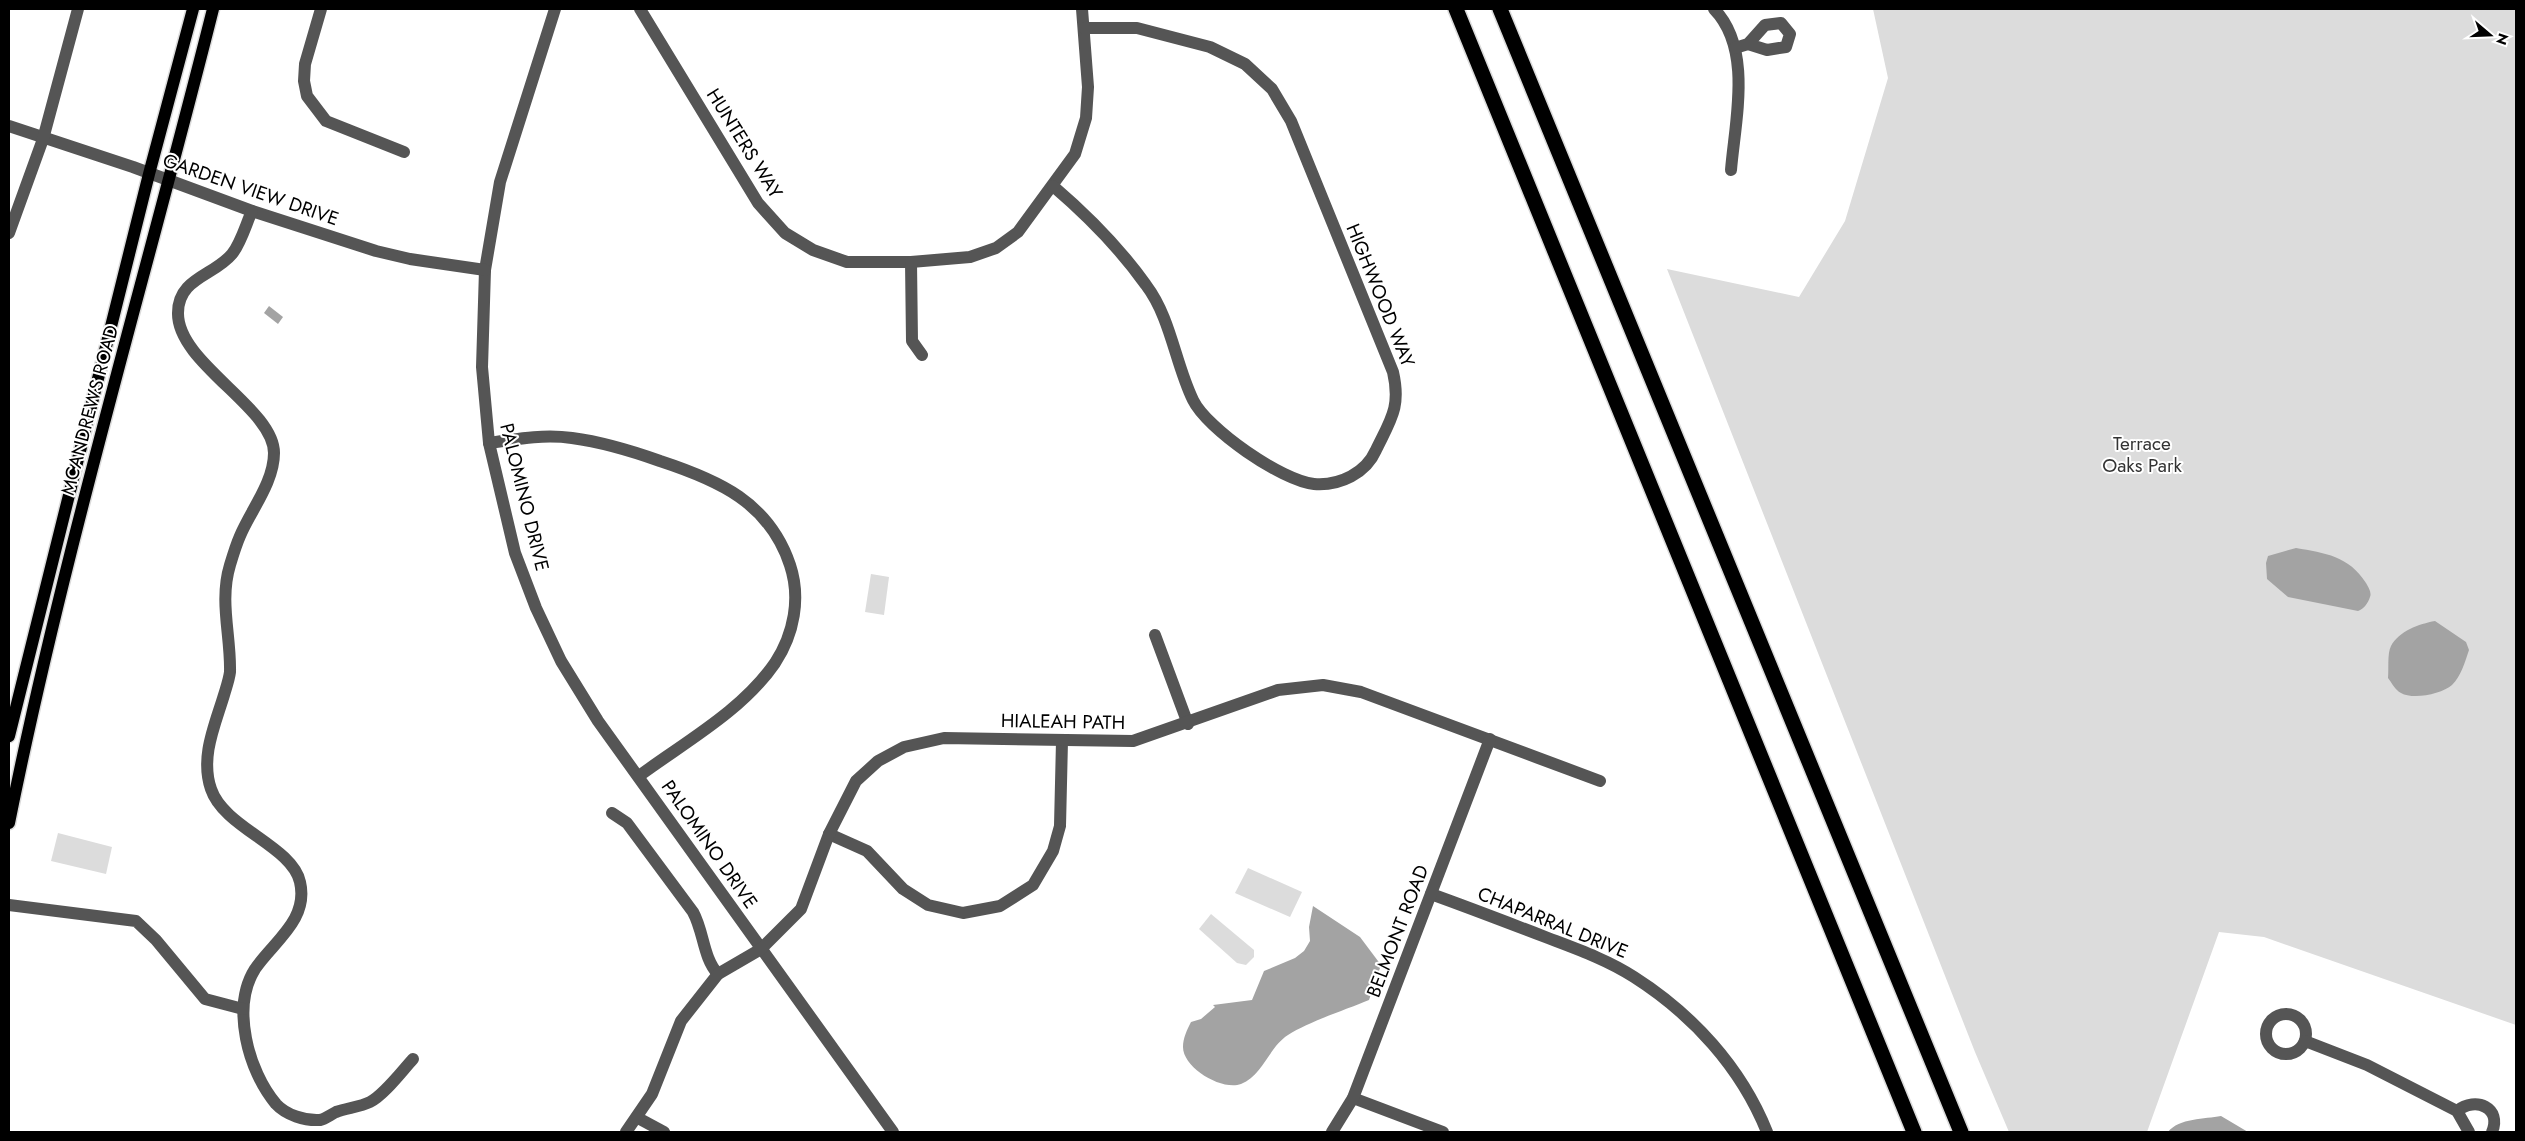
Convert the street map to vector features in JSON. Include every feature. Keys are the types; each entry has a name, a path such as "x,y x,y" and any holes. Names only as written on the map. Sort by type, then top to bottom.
{"highway":[{"path":"1456,9 1914,1132"},
{"path":"1500,9 1961,1132"},
{"path":"1504,9 1512,38"}],"main road":[{"name":"MCANDREWS ROAD","path":"9,736 149,174 193,9"},
{"name":"MCANDREWS ROAD","path":"9,824 28,729 94,462 170,181 213,9"}],"street":[{"path":"9,233 43,139 78,9"},
{"path":"321,9 305,64 304,81 308,96 326,121 404,152"},
{"name":"PALOMINO DRIVE","path":"555,9 500,182 485,270 482,367 489,443 515,553 536,608 561,661 598,722 639,776 893,1132"},
{"name":"HUNTERS WAY","path":"640,9 758,203 785,233 812,250 847,262 911,262 970,257 996,248 1018,232 1075,154 1086,118 1088,87 1082,9"},
{"path":"1714,9 1722,16 1734,48 1739,75 1731,170"},
{"name":"HIGHWOOD WAY","path":"1052,186 1091,218 1147,286 1162,314 1193,401 1210,425 1231,442 1296,480 1314,484 1334,483 1355,475 1372,460 1396,408 1397,390 1393,372 1291,121 1272,89 1245,64 1210,47 1137,28 1084,28"},
{"path":"1734,48 1748,44"},
{"name":"GARDEN VIEW DRIVE","path":"9,126 252,211 376,251 485,270"},
{"path":"252,211 234,253 222,264 190,283 181,297 177,314 186,342 263,425 274,450 271,471 239,538 229,570 224,609 230,675 208,747 206,769 211,790 220,807 290,864 300,879 302,899 294,922 254,971 243,1009 245,1042 268,1094 280,1109 299,1118 322,1120 337,1112 372,1102 413,1059"},
{"path":"911,262 912,341 922,354"},
{"path":"489,443 534,437 572,438 629,450 700,474 728,487 750,504 769,526 785,552 795,580 796,609 789,635 775,663 738,705 639,776"},
{"path":"1155,635 1188,724"},
{"name":"HIALEAH PATH","path":"718,974 761,949 801,909 829,834 856,781 878,761 904,746 944,738 1133,741 1188,724 1278,690 1323,685 1361,692 1600,781"},
{"name":"BELMONT ROAD","path":"1332,1132 1353,1098 1490,739"},
{"path":"829,834 867,851 903,890 928,905 963,913 1000,906 1033,885 1053,851 1060,826 1062,741"},
{"path":"612,813 626,823 694,912 700,925 707,956 718,974 681,1021 652,1094 638,1118 626,1132"},
{"name":"CHAPARRAL DRIVE","path":"1431,894 1593,956 1634,976 1693,1021 1736,1074 1759,1113 1766,1132"},
{"path":"9,905 136,922 156,940 205,998 243,1009"},
{"path":"2305,1041 2368,1065 2457,1111 2469,1132"},
{"path":"1353,1098 1443,1132"},
{"path":"2457,1111 2464,1105 2473,1103 2482,1105 2489,1110 2494,1118 2492,1132"},
{"path":"638,1118 664,1132"}],"green space":[{"name":"Terrace Oaks Park","path":"1873,9 2516,9 2516,1025 2264,937 2219,932 2147,1132 2009,1132 1975,1052 1667,269 1799,297 1845,221 1888,78"},
{"path":"871,574 889,577 884,615 865,612"},
{"path":"58,833 112,847 106,874 51,861"},
{"path":"1248,868 1302,892 1290,917 1235,893"},
{"path":"1211,914 1254,950 1254,957 1246,965 1237,963 1199,929"}],"shaded area":[{"path":"269,306 283,317 278,324 264,313"},
{"path":"2296,548 2336,557 2352,567 2366,583 2370,591 2370,597 2366,606 2358,611 2288,597 2267,579 2266,563 2268,556"},
{"path":"2435,621 2466,642 2469,650 2460,673 2452,685 2442,691 2420,696 2401,693 2388,678 2391,646 2404,632 2422,624"},
{"path":"1313,906 1360,937 1381,965 1369,1000 1316,1021 1288,1035 1276,1046 1261,1068 1249,1080 1241,1084 1224,1084 1214,1081 1196,1070 1189,1063 1183,1047 1191,1022 1201,1019 1215,1007 1213,1005 1252,1000 1264,971 1295,958 1304,951 1310,941 1309,927"},
{"path":"2221,1116 2248,1132 2168,1132 2173,1127 2185,1122"}]}
